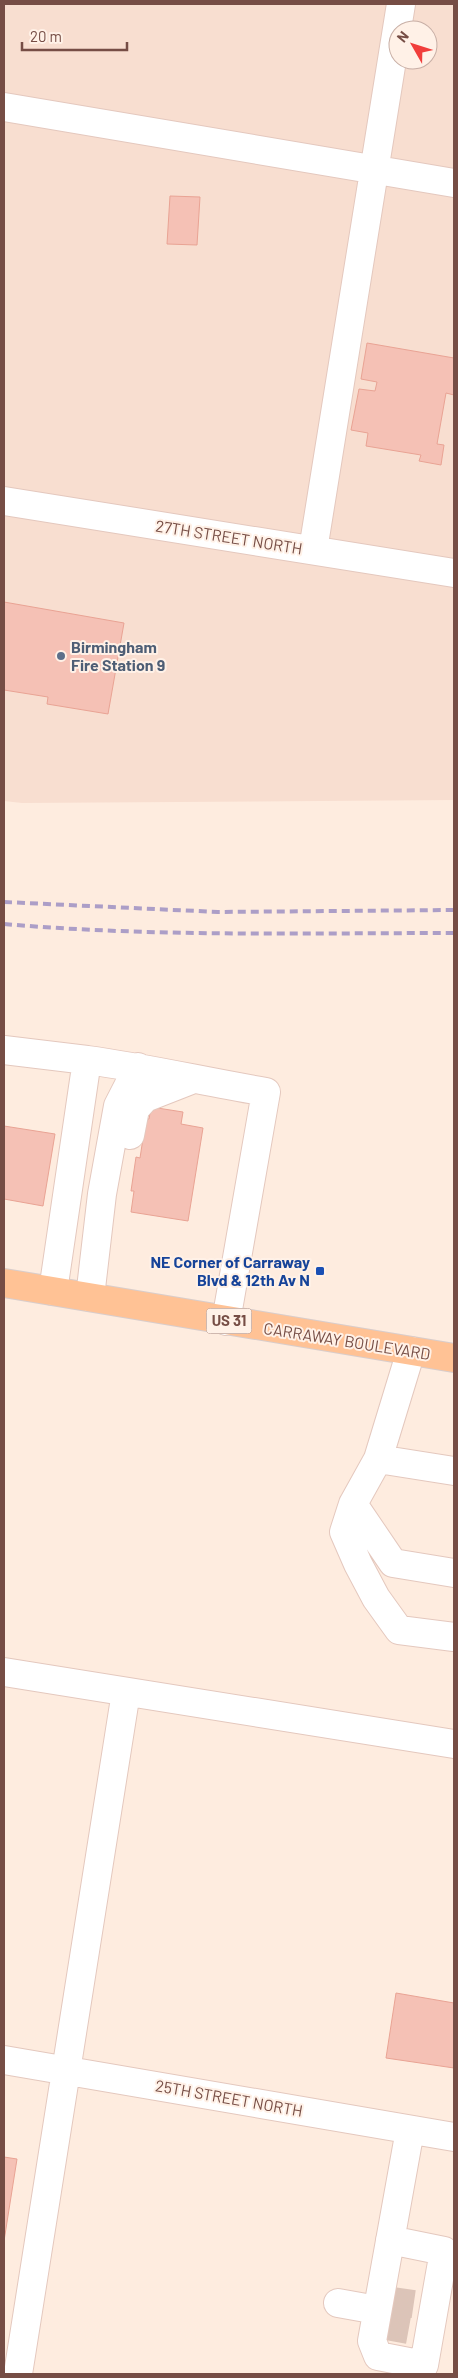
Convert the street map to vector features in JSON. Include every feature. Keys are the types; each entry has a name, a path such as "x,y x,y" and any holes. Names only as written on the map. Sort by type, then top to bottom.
{"main road":[{"name":"CARRAWAY BOULEVARD","path":"4,1283 454,1358"}],"street":[{"path":"313,550 401,4"},
{"path":"4,106 454,183"},
{"name":"27TH STREET NORTH","path":"4,501 454,573"},
{"path":"4,1050 138,1067 191,1080 266,1092 226,1321"},
{"path":"53,1291 86,1060"},
{"path":"90,1297 98,1225 118,1106 138,1067"},
{"path":"98,1225 118,1196 135,1110 145,1098 191,1080"},
{"path":"411,1351 378,1459 353,1504 344,1532 376,1598 399,1630 454,1637"},
{"path":"378,1459 454,1471"},
{"path":"353,1504 393,1563 454,1573"},
{"path":"376,1598 410,1615 454,1622"},
{"path":"4,1672 454,1744"},
{"path":"18,2374 126,1692"},
{"name":"25TH STREET NORTH","path":"4,2060 454,2137"},
{"path":"390,2240 449,2251 424,2319 424,2365 404,2368 378,2356 372,2341 380,2312 390,2240 410,2130"},
{"path":"338,2303 380,2312"}],"shaded area":[{"path":"4,4 454,4 454,800 22,803 4,801"}],"building":[{"path":"170,196 200,197 197,245 167,244"},
{"path":"367,343 454,358 454,395 446,393 437,444 444,445 441,465 419,461 421,455 366,446 368,433 351,430 359,389 375,391 377,382 361,379"},
{"name":"Birmingham Fire Station 9","path":"4,602 124,623 108,714 47,704 48,697 4,690"},
{"path":"151,1107 183,1112 181,1124 203,1128 188,1221 131,1212 134,1191 131,1191 136,1157 140,1158 146,1119 149,1119"},
{"path":"4,1126 55,1134 43,1206 4,1199"},
{"path":"396,1993 454,2003 454,2068 386,2058"},
{"path":"4,2157 17,2159 4,2241"}],"tunnel":[{"path":"386,2300 420,2305"},
{"path":"381,2325 414,2331"}],"railway":[{"path":"4,902 218,912 454,910"},
{"path":"4,924 172,933 454,933"}],"place":[{"name":"Birmingham Fire Station 9","path":"61,656"},
{"name":"NE Corner of Carraway Blvd & 12th Av N","path":"320,1271"}]}
